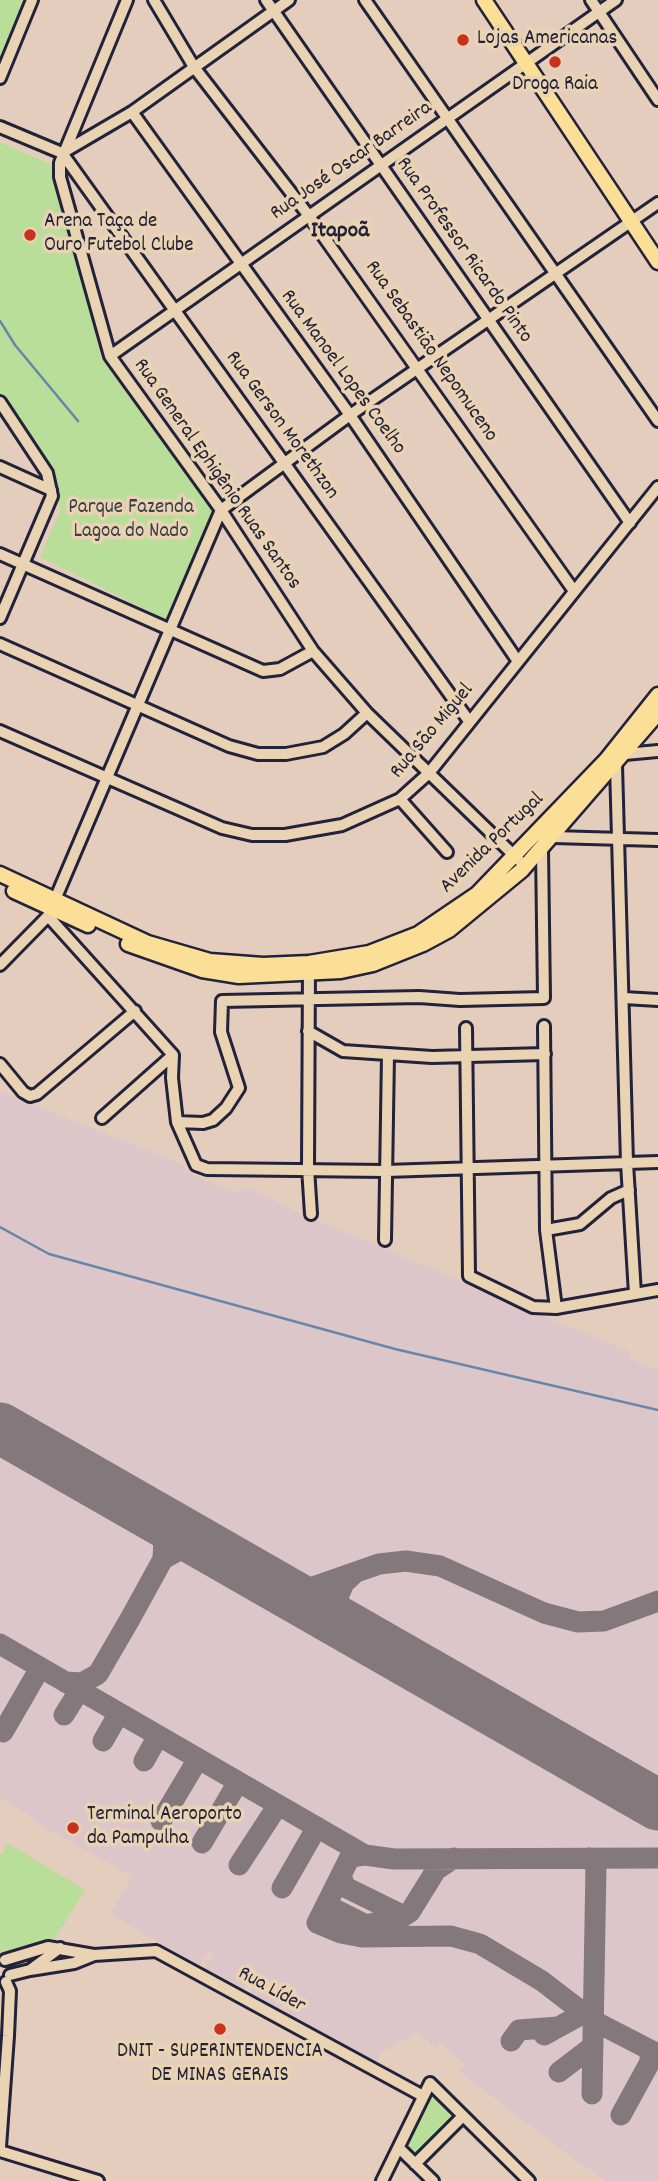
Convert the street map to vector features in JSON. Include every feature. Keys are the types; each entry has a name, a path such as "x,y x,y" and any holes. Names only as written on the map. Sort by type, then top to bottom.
{"main road":[{"path":"484,0 658,262"},
{"name":"Avenida Portugal","path":"520,862 569,792 658,695"},
{"name":"Avenida Portugal","path":"0,884 52,907 148,943 210,961 309,969 369,953 418,934 542,849 621,760 658,713"},
{"name":"Avenida Portugal","path":"0,874 52,907"}],"street":[{"path":"0,78 32,0"},
{"path":"62,153 127,0"},
{"name":"Rua Sebastião Nepomuceno","path":"154,0 194,67 309,216 419,368 574,591"},
{"name":"Rua Professor Ricardo Pinto","path":"266,0 630,523"},
{"path":"62,153 132,112 289,0"},
{"path":"365,0 658,421"},
{"path":"591,0 658,100"},
{"name":"Rua José Oscar Barreira","path":"110,356 616,0"},
{"name":"Rua Manoel Lopes Coelho","path":"132,112 350,415 517,660"},
{"path":"0,127 62,153"},
{"name":"Rua Gerson Morethzon","path":"62,153 284,464 474,719"},
{"name":"Rua General Ephigênio Ruas Santos","path":"62,153 60,177 110,356 221,510 313,651 366,713 474,814 520,862"},
{"path":"0,965 52,907 172,631 221,510 350,415 658,203"},
{"path":"0,402 47,473 51,491 48,508 0,618"},
{"path":"0,467 51,491"},
{"name":"Rua São Miguel","path":"0,731 222,828 252,835 285,835 342,825 400,799 429,773 658,487"},
{"path":"0,554 263,671 280,669 313,651"},
{"path":"0,644 229,746 258,754 286,754 323,747 344,734 366,713"},
{"path":"635,1294 627,1163 619,841 621,760 658,751"},
{"path":"400,799 447,852"},
{"path":"553,837 619,841 658,840"},
{"path":"177,1122 204,1123 213,1120 226,1108 239,1088 221,1032 222,1001 309,998 544,998 542,849"},
{"path":"52,907 173,1055 172,1078 177,1122 191,1160 207,1169 467,1170 658,1162"},
{"path":"309,969 308,1168 311,1214"},
{"path":"624,999 658,1000"},
{"path":"0,1064 30,1096 37,1094 135,1011"},
{"path":"544,1026 546,1230 556,1308"},
{"path":"466,1028 469,1276 533,1307 556,1308 658,1290"},
{"path":"308,1031 343,1051 387,1055 545,1054"},
{"path":"102,1118 173,1055"},
{"path":"385,1240 387,1055"},
{"path":"546,1230 580,1224 611,1198 628,1190"},
{"name":"Rua Líder","path":"3,1959 34,1949 60,1948 94,1955"},
{"name":"Rua Líder","path":"30,1970 60,1948"},
{"name":"Rua Líder","path":"5,1980 30,1970 74,1963 94,1955 148,1949 156,1951 423,2096"},
{"path":"3,1959 5,1980 10,1991 8,2036 3,2066 0,2149 98,2181"},
{"path":"0,2002 8,2036"},
{"path":"382,2181 430,2082 529,2181"},
{"path":"415,2164 463,2116"},
{"path":"399,2148 433,2181"}],"shaded area":[{"path":"0,1092 181,1164 199,1178 234,1192 249,1187 295,1211 630,1352 629,1358 658,1370 658,2181 607,2181 575,2160 459,2071 465,2064 439,2043 436,2049 419,2032 382,2052 376,2063 283,2013 286,2007 282,2006 278,2010 250,1994 253,1987 247,1982 243,1989 205,1968 213,1954 209,1951 199,1966 110,1914 132,1876 31,1820 33,1817 0,1798"}],"green space":[{"path":"0,0 25,0 0,64"},
{"name":"Parque Fazenda Lagoa do Nado","path":"0,142 57,167 101,358 215,514 173,623 40,557 60,511 54,478 22,423 0,394"},
{"path":"8,1843 85,1890 56,1937 4,1954 0,1952 0,1856"},
{"path":"432,2093 454,2116 416,2156 405,2146"}],"waterway":[{"path":"0,321 15,345 78,421"},
{"path":"0,1227 49,1254 395,1349 658,1410"}],"taxiway":[{"path":"65,1682 82,1683 98,1674 130,1619 163,1559 164,1537 156,1518"},
{"path":"163,1559 185,1547 206,1546"},
{"path":"283,1590 299,1592 379,1564 406,1561 440,1566 544,1613 578,1622 604,1621 658,1601"},
{"path":"351,1629 342,1616 338,1597 344,1583 356,1572"},
{"path":"0,1644 365,1855 394,1859 658,1858"},
{"path":"3,1732 40,1668"},
{"path":"64,1715 79,1691"},
{"path":"103,1741 119,1713"},
{"path":"144,1761 158,1736"},
{"path":"161,1821 198,1759"},
{"path":"202,1843 238,1782"},
{"path":"637,1792 658,1792"},
{"path":"239,1865 278,1805"},
{"path":"282,1888 317,1827"},
{"path":"365,1855 350,1857 317,1923 341,1933 362,1937 451,1936 480,1944 542,1981 594,2021 658,2054"},
{"path":"328,1901 332,1908 366,1925 404,1916 410,1912 436,1870 454,1858"},
{"path":"589,1858 596,1866 592,2094"},
{"path":"341,1875 345,1887 404,1916"},
{"path":"544,2035 584,2013 592,2004"},
{"path":"511,2041 519,2030 558,2027"},
{"path":"559,2072 593,2046"},
{"path":"621,2115 650,2062 650,2050"}],"runway":[{"path":"0,1428 658,1805"}],"place":[{"name":"Lojas Americanas","path":"463,40"},
{"name":"Droga Raia","path":"555,62"},
{"name":"Arena Taça de Ouro Futebol Clube","path":"30,235"},
{"name":"Terminal Aeroporto da Pampulha","path":"73,1828"},
{"name":"DNIT - SUPERINTENDENCIA DE MINAS GERAIS","path":"220,2029"}],"district":[{"name":"Itapoã","path":"340,233"}]}
